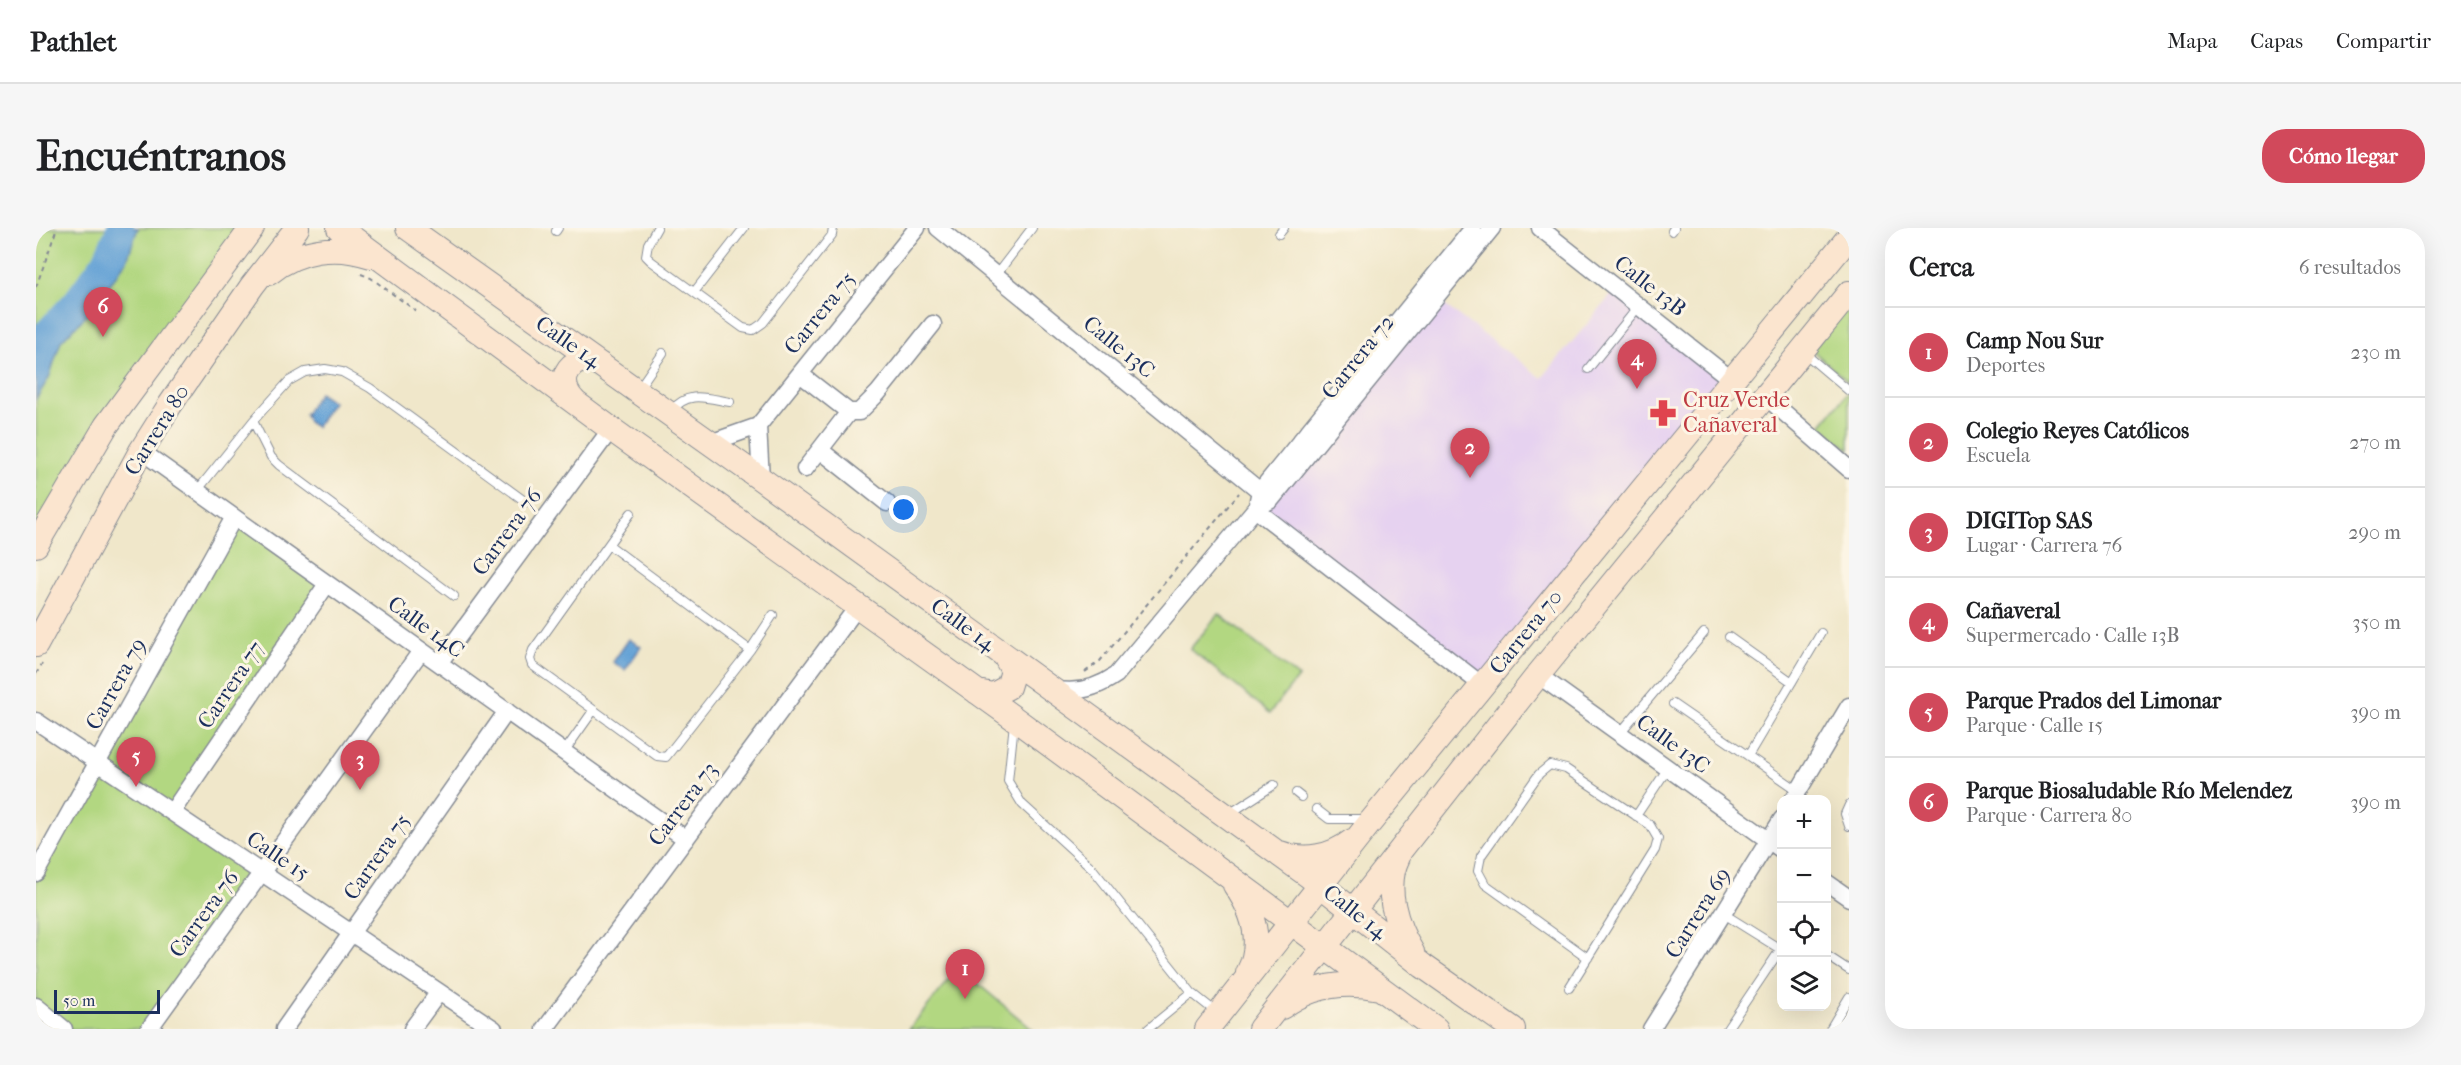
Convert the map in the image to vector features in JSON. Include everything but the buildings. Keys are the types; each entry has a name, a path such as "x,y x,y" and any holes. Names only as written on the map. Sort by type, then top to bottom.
{"street":[{"name":"Carrera 80","path":"36,545 106,426 240,238 252,228"},
{"name":"Carrera 80","path":"39,654 141,451 252,285 297,228"},
{"name":"Calle 14","path":"339,228 380,261 1015,719 1436,1029"},
{"name":"Calle 14","path":"408,228 710,442 1050,688 1321,885 1423,966 1513,1029"},
{"name":"Carrera 75","path":"758,426 917,228"},
{"name":"Calle 13C","path":"938,228 1260,491"},
{"name":"Carrera 72","path":"1050,688 1084,689 1101,684 1116,675 1255,509 1260,491 1473,228"},
{"name":"Carrera 72","path":"1260,491 1492,228"},
{"name":"Calle 13B","path":"1540,228 1732,380"},
{"name":"Carrera 70","path":"1213,1022 1370,822 1849,237"},
{"path":"252,285 288,260 316,251 330,249 354,251 380,261"},
{"name":"Carrera 70","path":"1265,1022 1538,675 1849,293"},
{"path":"805,469 849,412 864,410 933,324"},
{"path":"574,401 569,396 564,383 569,369 580,361 594,361 600,365"},
{"path":"800,374 849,412"},
{"path":"1765,396 1849,469"},
{"path":"710,442 758,426 761,479"},
{"name":"Carrera 76","path":"439,663 611,429"},
{"path":"820,450 887,503"},
{"name":"Calle 14C","path":"141,451 686,839"},
{"path":"1255,509 1482,685"},
{"name":"Carrera 79","path":"36,873 234,517"},
{"name":"Carrera 77","path":"172,812 327,584"},
{"path":"1553,598 1549,608 1550,617 1556,625 1566,629 1576,627 1583,621"},
{"name":"Carrera 73","path":"545,1029 858,606"},
{"name":"Carrera 76","path":"149,1029 421,651"},
{"path":"977,692 993,695 1008,687 1012,670 1005,656"},
{"name":"Calle 13C","path":"1538,675 1775,845"},
{"path":"1796,795 1849,706"},
{"name":"Carrera 75","path":"284,1029 507,711"},
{"name":"Calle 15","path":"36,720 494,1029"},
{"path":"1275,852 1305,858 1325,855 1345,846 1370,822"},
{"name":"Carrera 69","path":"1651,1029 1724,914 1775,845"},
{"path":"1404,846 1396,861 1392,899 1402,935 1423,966"},
{"path":"1218,870 1235,884 1247,903 1254,924 1256,946 1251,968 1240,988"},
{"path":"1831,885 1849,898"},
{"path":"1265,1022 1287,1003 1323,987 1353,985 1382,989"},
{"path":"412,1029 440,992"},
{"path":"36,1006 64,1029"}],"lane":[{"path":"657,228 648,244 646,256 743,328 753,330 763,323 831,236 832,228"},
{"path":"694,291 744,228"},
{"path":"996,275 1032,228"},
{"path":"1588,369 1639,306"},
{"path":"1802,351 1849,391"},
{"path":"636,391 663,353"},
{"path":"197,491 275,395 298,375 315,370 342,372 370,388 526,502"},
{"path":"669,413 680,400 688,397 730,402"},
{"path":"253,421 271,457 279,465 454,596"},
{"path":"631,513 533,650 530,659 532,665 593,711 657,756 666,757 750,650 772,615"},
{"path":"609,545 750,650"},
{"path":"1620,733 1704,633"},
{"path":"1748,756 1821,633"},
{"path":"1729,637 1792,682"},
{"path":"1673,704 1748,756 1796,795"},
{"path":"564,752 593,711"},
{"path":"1015,719 1008,781 1022,804 1092,868 1213,1022"},
{"path":"1569,988 1588,958 1658,844 1654,829 1566,769 1550,765 1539,774 1478,864 1480,878 1485,884 1588,958"},
{"path":"1636,816 1668,768"},
{"path":"1226,816 1274,785"},
{"path":"1849,805 1845,814 1849,826"},
{"path":"1316,808 1329,819 1370,822"},
{"path":"1724,914 1777,946"},
{"path":"1727,1029 1777,954"},
{"path":"1830,957 1849,970"},
{"path":"1148,1029 1192,993"},
{"path":"1830,1029 1849,997"}],"path":[{"path":"36,287 57,228"},
{"path":"357,272 371,278 419,312"},
{"path":"1081,673 1100,661 1260,491"},
{"path":"36,674 39,654"}],"shaded area":[{"path":"1617,288 1732,380 1482,685 1255,509 1435,298 1542,378"}],"green space":[{"path":"36,228 252,228 36,545"},
{"path":"1849,303 1849,383 1812,350"},
{"path":"1849,391 1849,450 1821,426"},
{"path":"234,517 327,584 172,812 262,873 149,1029 64,1029 36,1006 36,873"},
{"path":"1219,614 1298,677 1270,713 1190,649"},
{"path":"959,968 1032,1029 909,1029"}],"water":[{"path":"125,228 138,228 127,260 90,312 61,341 49,378 36,399 36,378 51,338 109,266"},
{"path":"319,393 333,402 316,427 308,422 305,414"},
{"path":"629,639 641,647 625,670 613,662"}],"waterway":[{"path":"36,366 45,334 75,302 105,261 120,228"}],"place":[{"name":"Parque Biosaludable Río Melendez","path":"103,337"},
{"name":"Cañaveral","path":"1637,389"},
{"name":"Cruz Verde Cañaveral","path":"1663,413"},
{"name":"Colegio Reyes Católicos","path":"1470,478"},
{"name":"Parque Prados del Limonar","path":"136,787"},
{"name":"DIGITop SAS","path":"360,790"},
{"name":"Camp Nou Sur","path":"965,999"}]}
